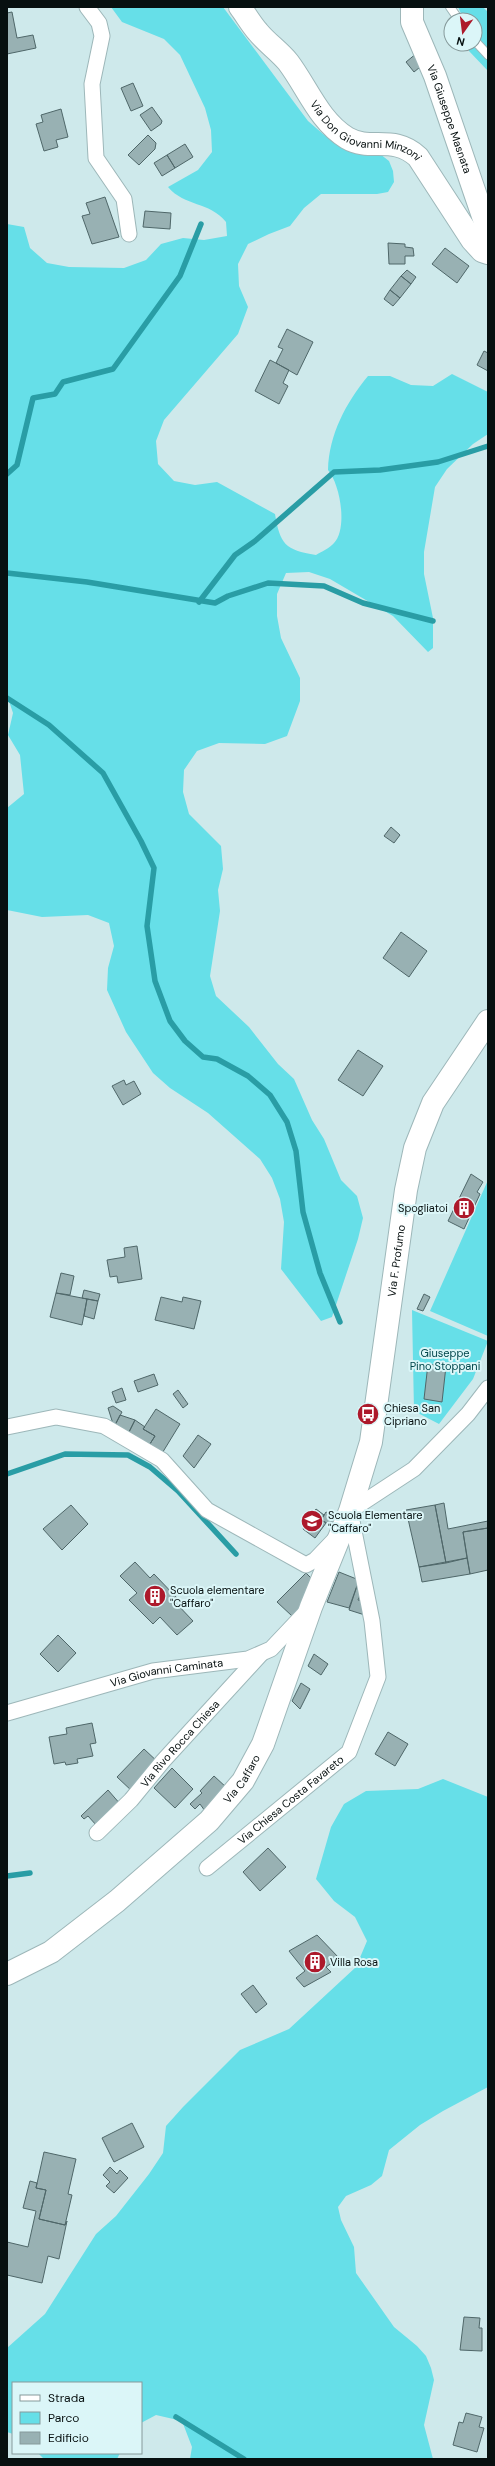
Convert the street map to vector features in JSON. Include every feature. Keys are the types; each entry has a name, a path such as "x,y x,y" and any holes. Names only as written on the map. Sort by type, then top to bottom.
{"street":[{"path":"87,7 99,23 102,36 92,84 96,158 124,199 129,234"},
{"name":"Via Don Giovanni Minzoni","path":"240,7 258,32 286,60 303,82 322,115 348,138 374,144 398,144 409,149 418,157 472,240 482,251 488,253"},
{"name":"Via Giuseppe Masnata","path":"412,7 412,22 435,76 488,231"},
{"name":"Via F. Profumo","path":"353,1502 371,1442 406,1190 415,1148 434,1103 488,1021"},
{"path":"353,1502 414,1469 468,1414 488,1388"},
{"path":"7,1427 56,1417 104,1426 162,1460 207,1510 306,1564 315,1560 341,1532"},
{"name":"Via Caffaro","path":"7,1974 51,1952 117,1901 209,1821 243,1781 263,1744 311,1607 353,1502"},
{"name":"Via Chiesa Costa Favareto","path":"207,1868 349,1752 378,1677 372,1621 353,1502"},
{"name":"Via Giovanni Caminata","path":"7,1712 153,1671 232,1662 261,1653 271,1649 311,1607"},
{"name":"Via Rivo Rocca Chiesa","path":"97,1833 131,1800 163,1761 261,1653"}],"green space":[{"path":"111,7 223,7 308,121 332,140 380,154 389,161 393,171 394,182 388,192 377,194 321,194 304,208 290,226 248,244 238,264 239,286 248,307 238,334 164,420 156,441 158,464 174,481 195,485 217,482 275,514 282,539 291,548 297,551 316,555 334,543 341,527 341,506 336,485 328,470 329,457 335,432 340,420 360,386 368,376 390,376 411,385 433,386 452,374 488,392 488,434 473,444 447,469 435,487 424,552 424,574 433,618 433,648 428,652 393,616 330,579 309,572 286,573 277,594 277,616 281,638 300,678 300,701 287,736 265,744 219,743 197,751 184,770 183,792 189,814 221,846 223,869 218,890 220,911 210,976 216,996 249,1027 278,1064 294,1079 312,1120 324,1139 341,1180 357,1196 363,1218 358,1239 332,1317 321,1321 281,1269 284,1222 280,1199 272,1178 260,1159 208,1113 170,1088 153,1073 126,1032 107,990 108,968 114,946 109,923 88,915 42,917 7,910 7,808 24,794 20,755 8,735 13,713 7,695 7,224 24,227 30,248 47,263 69,267 124,268 146,260 161,244 183,238 204,240 227,236 226,222 219,215 212,210 182,198 168,187 198,170 212,152 211,130 205,108 180,55 164,39 122,22"},
{"path":"458,7 483,7 488,12 488,71 470,52 483,52 483,12 460,12"},
{"path":"488,1180 488,1336 430,1311"},
{"name":"Giuseppe Pino Stoppani","path":"412,1310 488,1341 473,1379 439,1424 414,1411"},
{"path":"443,1779 488,1797 488,2087 420,2125 389,2150 382,2176 371,2185 346,2196 338,2207 341,2220 354,2247 356,2273 394,2327 417,2346 426,2356 431,2368 434,2380 424,2425 433,2459 190,2459 192,2447 182,2421 156,2415 142,2422 142,2382 12,2382 12,2434 7,2432 7,2348 45,2314 96,2234 116,2216 149,2174 163,2153 166,2126 240,2050 289,2029 356,1967 367,1941 355,1917 334,1901 316,1879 331,1827 344,1804 366,1791 418,1789"},
{"path":"39,2454 120,2454 117,2459 44,2459"}],"building":[{"path":"12,12 17,38 33,35 36,48 7,54 7,13"},
{"path":"417,53 425,63 414,72 406,62"},
{"path":"133,83 143,106 131,111 121,88"},
{"path":"152,107 162,121 161,124 151,131 140,115"},
{"path":"61,109 68,137 56,140 58,147 44,151 36,124 43,122 41,115"},
{"path":"148,135 156,143 155,149 139,165 128,155"},
{"path":"185,144 193,157 175,168 167,155"},
{"path":"167,155 175,168 162,176 154,163"},
{"path":"105,197 119,237 92,244 82,216 90,214 86,203"},
{"path":"145,211 171,213 170,229 143,227"},
{"path":"388,243 405,244 405,247 413,248 414,256 405,256 405,264 389,264"},
{"path":"445,248 469,266 457,283 432,264"},
{"path":"407,270 416,277 411,284 401,276"},
{"path":"401,276 411,284 400,298 390,290"},
{"path":"390,290 400,298 393,306 384,299"},
{"path":"287,329 313,342 297,375 276,363 283,349 278,347"},
{"path":"484,351 488,353 488,371 477,365"},
{"path":"270,360 289,370 283,383 288,386 279,404 255,391"},
{"path":"391,827 400,835 394,843 384,836"},
{"path":"401,932 427,951 409,977 383,958"},
{"path":"358,1050 383,1066 363,1096 338,1080"},
{"path":"124,1080 126,1085 134,1081 141,1094 123,1105 112,1086"},
{"name":"Spogliatoi","path":"471,1174 483,1182 477,1192 480,1194 464,1229 448,1221"},
{"path":"137,1246 142,1279 118,1283 117,1276 110,1277 107,1260 125,1257 124,1248"},
{"path":"61,1273 74,1276 70,1295 56,1293"},
{"path":"84,1290 100,1294 98,1301 82,1298"},
{"path":"56,1293 87,1299 82,1325 50,1317"},
{"path":"424,1294 430,1297 423,1311 417,1309"},
{"path":"161,1297 182,1302 183,1297 201,1301 194,1329 155,1320"},
{"path":"87,1299 98,1301 94,1319 84,1316"},
{"path":"428,1364 446,1366 442,1402 424,1399"},
{"path":"154,1374 158,1385 138,1392 134,1381"},
{"path":"122,1388 126,1400 116,1403 112,1392"},
{"path":"178,1390 188,1404 183,1408 173,1394"},
{"path":"113,1406 122,1412 114,1427 108,1408"},
{"path":"156,1409 180,1424 161,1455 148,1447 155,1436 143,1429"},
{"path":"120,1415 135,1420 129,1432 114,1427"},
{"path":"135,1420 145,1427 143,1429 155,1436 148,1447 129,1432"},
{"path":"198,1435 211,1444 194,1468 183,1456"},
{"path":"444,1503 448,1529 488,1521 488,1528 463,1532 467,1558 446,1563 435,1505"},
{"path":"71,1505 88,1524 62,1550 43,1529"},
{"path":"435,1505 446,1563 419,1567 406,1510"},
{"path":"316,1509 324,1515 321,1520 326,1523 315,1538 303,1529"},
{"path":"326,1512 339,1519 333,1526 321,1520"},
{"path":"488,1528 488,1570 470,1574 463,1532"},
{"path":"467,1558 470,1574 422,1582 419,1567"},
{"name":"Scuola elementare \"Caffaro\"","path":"135,1562 150,1578 154,1574 178,1599 175,1602 193,1621 177,1635 160,1617 153,1624 129,1600 137,1593 120,1576"},
{"path":"339,1572 359,1580 349,1608 327,1602"},
{"path":"306,1573 316,1583 313,1595 292,1616 277,1602"},
{"path":"357,1586 362,1589 358,1600 367,1603 368,1616 349,1610"},
{"path":"58,1635 76,1653 58,1672 40,1654"},
{"path":"314,1654 328,1664 321,1675 308,1666"},
{"path":"301,1683 310,1689 300,1709 292,1701"},
{"path":"92,1723 96,1743 90,1744 93,1756 77,1759 78,1763 66,1765 65,1762 54,1764 49,1737 67,1734 66,1728"},
{"path":"388,1732 408,1744 395,1766 375,1754"},
{"path":"144,1749 160,1764 133,1792 117,1777"},
{"path":"172,1768 193,1789 175,1808 154,1788"},
{"path":"214,1776 227,1788 205,1811 200,1804 195,1809 190,1804 202,1793 200,1791"},
{"path":"108,1790 121,1805 97,1826 88,1816 84,1819 81,1816"},
{"path":"268,1848 286,1867 260,1891 243,1872"},
{"name":"Villa Rosa","path":"317,1935 339,1958 326,1967 331,1972 304,1987 296,1978 305,1971 289,1951"},
{"path":"253,1985 267,2004 256,2013 241,1994"},
{"path":"132,2123 144,2147 114,2162 102,2138"},
{"path":"44,2152 76,2159 68,2194 72,2195 65,2225 39,2219 46,2190 36,2188"},
{"path":"110,2167 117,2174 120,2170 128,2178 114,2193 106,2186 110,2182 103,2175"},
{"path":"30,2181 37,2183 36,2188 46,2190 39,2219 65,2225 67,2221 59,2259 48,2256 42,2283 7,2275 7,2242 28,2247 36,2211 23,2208"},
{"path":"464,2317 480,2318 479,2328 482,2328 482,2351 460,2350"},
{"path":"466,2413 482,2417 479,2427 484,2428 477,2452 453,2445 459,2422 463,2423"}],"waterway":[{"path":"7,474 17,465 33,398 55,394 63,382 113,369 180,276 201,224"},
{"path":"199,602 235,555 255,541 334,472 380,470 438,462 488,446"},
{"path":"7,573 87,582 215,603 228,596 268,583 324,586 363,603 433,621"},
{"path":"7,698 49,725 103,773 141,841 154,868 147,926 155,981 170,1021 185,1041 203,1057 217,1059 248,1076 270,1095 287,1122 296,1151 303,1212 320,1273 340,1322"},
{"path":"7,1474 65,1454 128,1455 150,1467 178,1491 236,1554"},
{"path":"7,1876 30,1873"},
{"path":"176,2417 244,2459"}],"place":[{"name":"Spogliatoi","path":"464,1208"},
{"name":"Chiesa San Cipriano","path":"368,1414"},
{"name":"Scuola Elementare \"Caffaro\"","path":"312,1521"},
{"name":"Scuola elementare \"Caffaro\"","path":"155,1596"},
{"name":"Villa Rosa","path":"315,1962"}]}
